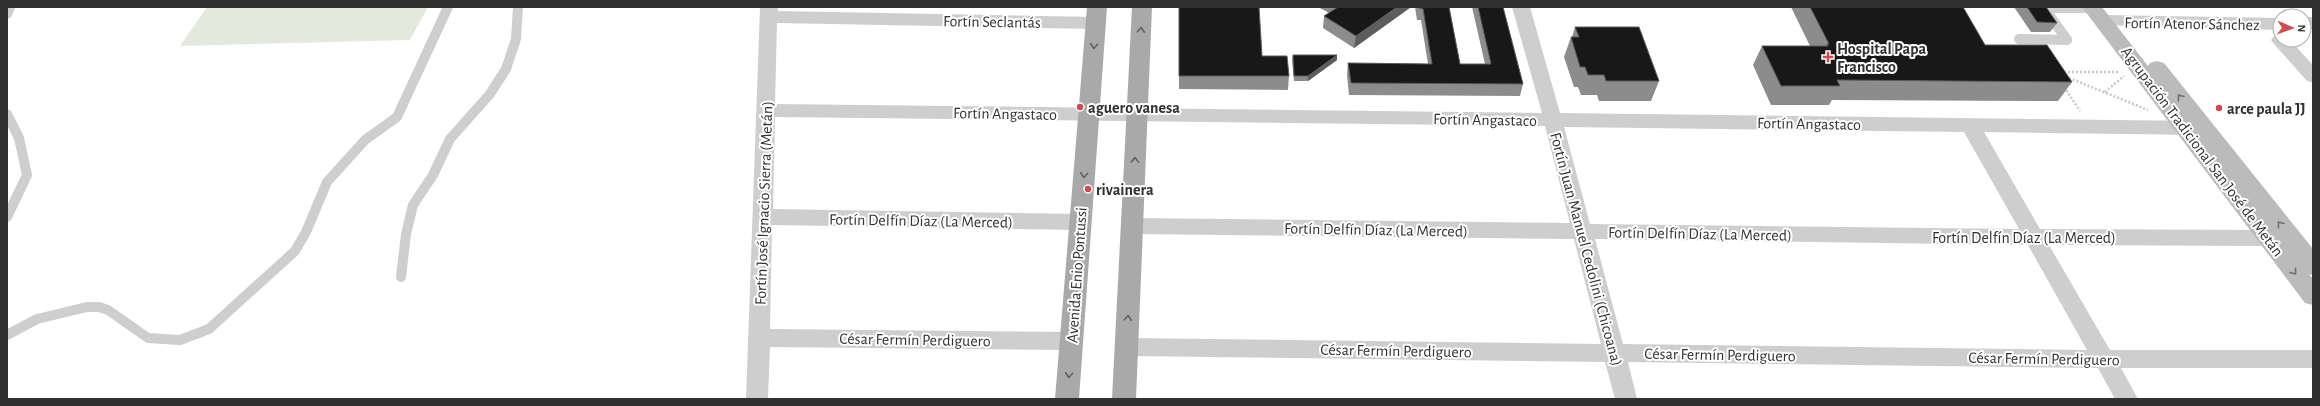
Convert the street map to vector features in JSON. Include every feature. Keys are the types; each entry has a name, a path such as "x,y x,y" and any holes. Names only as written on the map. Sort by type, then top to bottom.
{"main road":[{"path":"1124,399 1142,7"},
{"name":"Avenida Enio Pontussi","path":"1067,399 1096,15"}],"street":[{"name":"Fortín Juan Manuel Cedolini (Chicoana)","path":"1521,7 1554,120 1626,399"},
{"path":"2251,7 2272,23"},
{"name":"Fortín Seclantás","path":"769,12 1096,15"},
{"name":"Fortín José Ignacio Sierra (Metán)","path":"757,399 769,12"},
{"name":"Fortín Atenor Sánchez","path":"2104,13 2272,24"},
{"name":"Agrupación Tradicional San José de Metán","path":"2104,13 2194,128 2313,266"},
{"path":"2287,48 2313,77"},
{"name":"Fortín Angastaco","path":"766,110 2194,128"},
{"path":"1970,125 2127,399"},
{"name":"Agrupación Tradicional San José de Metán","path":"2194,128 2268,238 2313,296"},
{"name":"Fortín Delfín Díaz (La Merced)","path":"762,217 1080,222"},
{"name":"Fortín Delfín Díaz (La Merced)","path":"1132,226 2035,237 2268,238"},
{"name":"César Fermín Perdiguero","path":"759,338 1072,341"},
{"name":"César Fermín Perdiguero","path":"1127,347 2105,359 2313,359"}],"lane":[{"path":"7,14 10,7"},
{"path":"7,335 37,319 87,307 99,307 108,310 148,338 160,341 180,340 195,336 221,320 294,250 306,232 327,182 365,140 397,117 448,7"},
{"path":"401,277 406,234 413,205 436,171 450,139 490,94 506,69 516,39 518,7"},
{"path":"2019,39 2067,40 2044,8 2104,13"},
{"path":"7,114 19,138 27,175 7,217"}],"path":[{"path":"2061,72 2129,72 2106,92"},
{"path":"2068,78 2153,112"},
{"path":"2062,85 2091,126"}],"shaded area":[{"path":"207,7 428,7 410,40 180,46"}],"building":[{"path":"1179,7 1259,7 1262,56 1287,56 1289,76 1179,76"},
{"path":"1338,7 1397,7 1356,36 1324,16"},
{"path":"1419,7 1449,7 1460,64 1491,64 1478,7 1503,7 1523,84 1351,83 1348,63 1432,64 1423,9"},
{"path":"1810,7 1963,7 1985,45 2047,45 2072,82 1837,80 1840,86 1781,86 1762,46 1828,46 1827,44 1829,44"},
{"path":"2027,7 2046,7 2057,23 2037,22"},
{"path":"1575,27 1639,27 1659,81 1606,81 1604,75 1588,75 1585,67 1580,67 1571,37 1579,37"},
{"path":"1293,55 1337,55 1308,76 1294,76"}],"place":[{"name":"Hospital Papa Francisco","path":"1828,57"},
{"name":"aguero vanesa","path":"1080,107"},
{"name":"arce paula JJ","path":"2219,108"},
{"name":"rivainera","path":"1088,189"}]}
